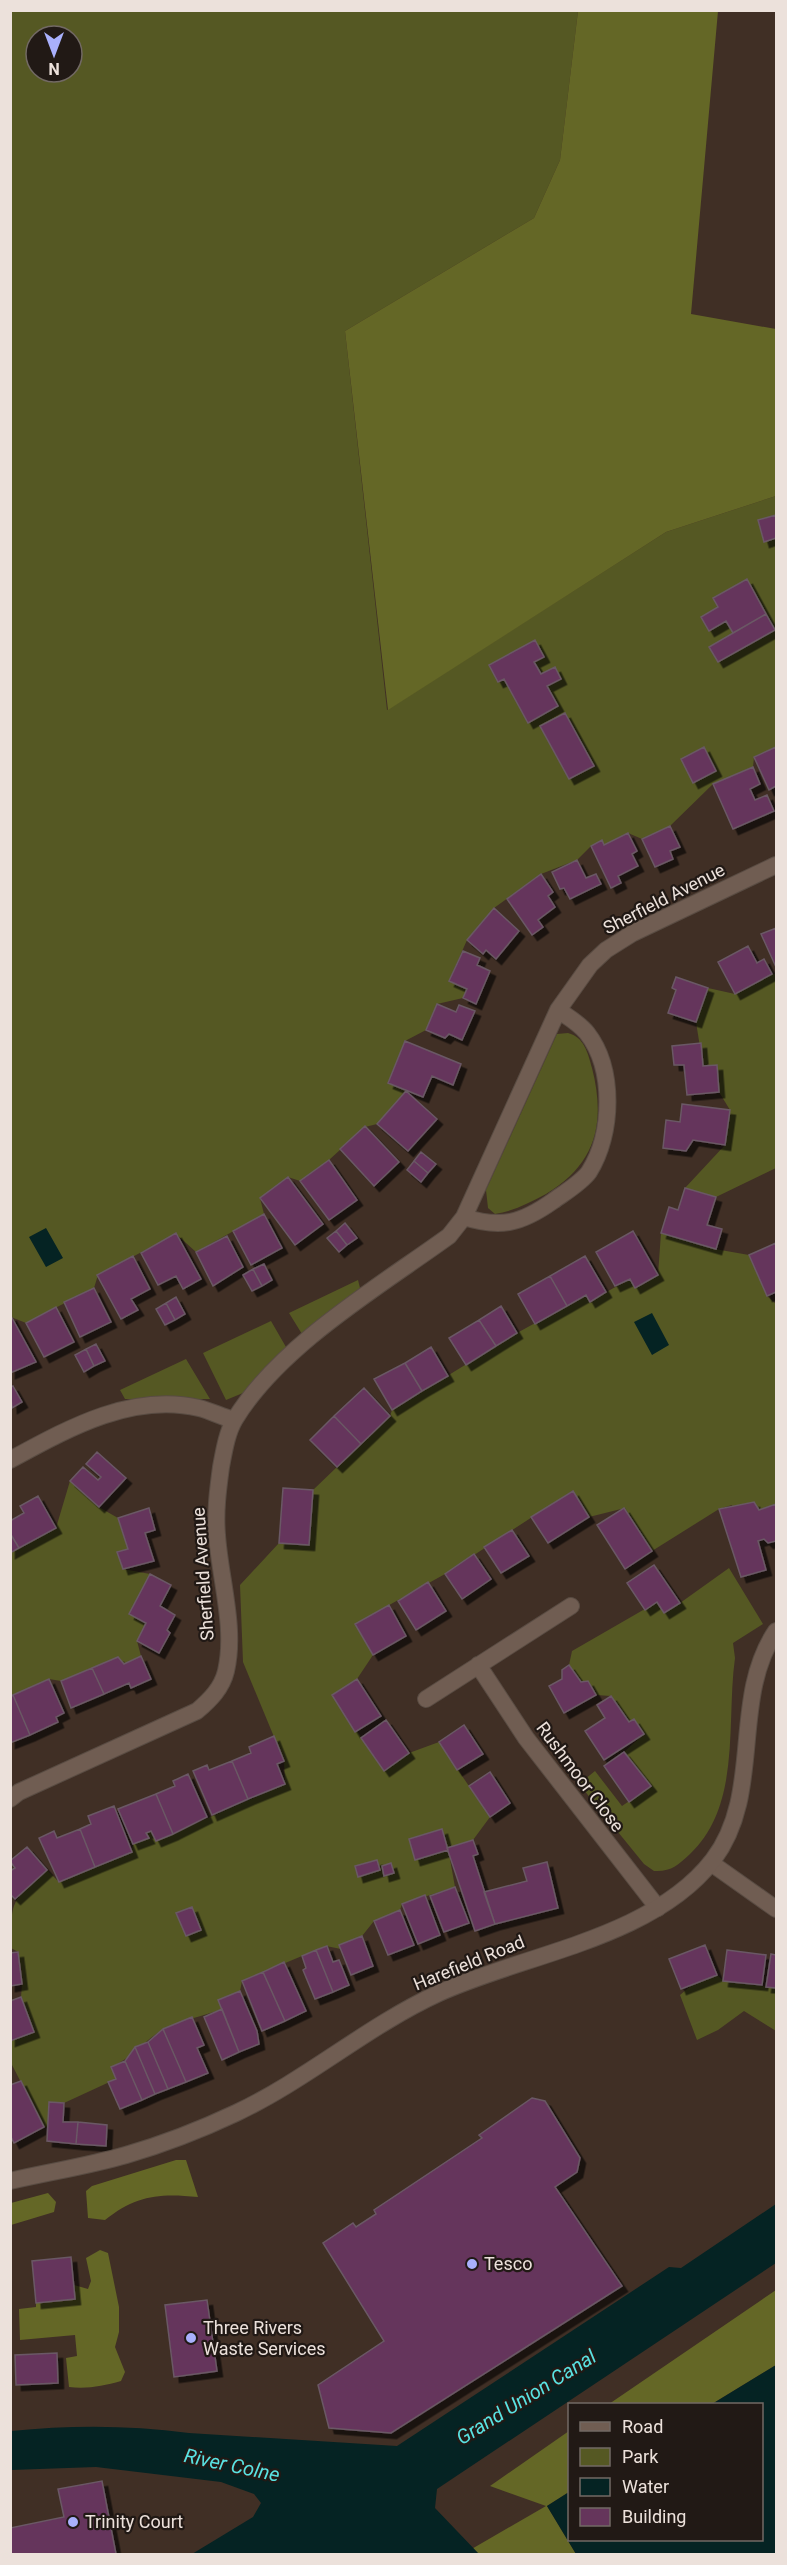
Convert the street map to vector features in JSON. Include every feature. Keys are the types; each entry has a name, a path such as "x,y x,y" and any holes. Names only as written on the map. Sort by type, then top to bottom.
{"street":[{"name":"Sherfield Avenue","path":"10,1799 19,1792 197,1711 211,1700 226,1672 228,1635 217,1533 218,1489 224,1452 234,1420 252,1396 286,1359 329,1321 449,1236 464,1218 558,1010 590,965 606,950 633,933 777,865"},
{"path":"464,1218 497,1225 518,1221 543,1208 588,1173 602,1144 607,1123 607,1090 597,1049 579,1024 558,1010"},
{"path":"10,1460 66,1430 138,1406 198,1408 234,1420"},
{"path":"426,1699 571,1606"},
{"name":"Harefield Road","path":"10,2181 124,2156 183,2136 238,2112 293,2082 402,2011 498,1970 611,1930 676,1897 711,1863 724,1845 734,1821 745,1769 759,1663 777,1631"},
{"name":"Rushmoor Close","path":"478,1665 526,1738 658,1908"},
{"path":"711,1863 777,1909"}],"green space":[{"path":"11,11 578,11 560,160 534,218 345,331 387,710 666,532 776,496 776,747 754,757 753,767 713,784 670,826 642,839 628,833 604,845 601,841 591,846 577,860 541,874 494,908 467,940 449,981 467,989 463,998 437,1004 426,1030 405,1041 388,1082 406,1091 377,1124 365,1127 329,1160 300,1181 288,1177 260,1198 264,1214 196,1252 176,1234 98,1275 94,1288 26,1323 11,1317"},
{"path":"776,974 776,1168 716,1197 685,1188 725,1145 730,1110 719,1092 717,1065 703,1066 696,1022 708,988 735,994"},
{"path":"568,1033 582,1042 592,1068 598,1107 593,1140 576,1169 563,1182 527,1203 495,1214 488,1208 486,1190 557,1034"},
{"path":"661,1233 715,1249 749,1255 767,1296 776,1304 776,1504 759,1510 733,1508 732,1505 719,1509 652,1551 625,1508 589,1517 572,1491 445,1574 355,1624 373,1655 357,1679 332,1695 385,1771 409,1753 439,1742 490,1817 473,1840 448,1848 455,1887 402,1904 400,1910 374,1921 362,1936 341,1949 326,1946 242,1981 240,1991 218,2000 222,2009 164,2029 126,2059 111,2067 116,2079 64,2103 49,2102 48,2127 44,2127 11,2063 11,2041 34,2032 21,1997 22,1984 18,1952 11,1948 15,1903 26,1889 47,1870 59,1882 132,1852 133,1844 148,1838 146,1833 151,1831 156,1841 285,1784 284,1761 243,1662 240,1585 279,1543 309,1545 313,1490 390,1416 392,1410 517,1333 586,1295 590,1301 630,1279 635,1288 658,1275"},
{"path":"358,1280 360,1288 302,1334 289,1313"},
{"path":"271,1321 286,1347 243,1393 226,1400 203,1353"},
{"path":"186,1359 210,1399 125,1399 120,1390"},
{"path":"70,1481 97,1506 118,1518 128,1549 118,1553 123,1569 150,1574 146,1623 137,1641 141,1656 124,1664 118,1657 61,1681 49,1679 11,1697 11,1553 56,1528"},
{"path":"729,1568 763,1624 733,1643 735,1658 731,1735 725,1787 718,1812 706,1834 690,1854 674,1867 654,1871 644,1864 579,1784 595,1771 622,1806 651,1786 624,1752 644,1734 634,1719 629,1722 611,1696 596,1695 588,1681 581,1682 569,1665 572,1651 657,1602 680,1603"},
{"path":"717,1975 724,1981 776,1988 776,2031 744,2011 718,2030 697,2040 680,1995 693,1984"}],"shaded area":[{"path":"578,11 718,11 691,314 776,329 776,496 666,532 388,710 345,331 534,218 560,160"},
{"path":"176,2160 186,2160 198,2197 172,2195 149,2198 127,2205 105,2220 88,2218 86,2191 92,2186"},
{"path":"48,2193 56,2202 54,2212 11,2225 11,2203"},
{"path":"100,2250 108,2253 119,2307 119,2332 115,2347 125,2372 121,2381 114,2383 102,2386 69,2387 66,2358 77,2356 75,2335 20,2340 19,2309 36,2307 36,2303 75,2299 74,2285 88,2289 91,2281 86,2258"},
{"path":"776,2290 776,2365 714,2403 610,2403"},
{"path":"568,2432 568,2493 547,2506 576,2554 463,2554 546,2506 490,2486"}],"water":[{"path":"46,1228 63,1258 46,1267 29,1237"},
{"path":"652,1313 669,1345 652,1355 634,1322"},
{"path":"776,2204 776,2263 437,2489 435,2508 479,2554 192,2554 253,2517 261,2503 254,2494 221,2482 96,2467 11,2470 11,2431 33,2429 122,2427 397,2446 669,2267 681,2268"},
{"path":"776,2365 776,2554 576,2554 568,2541 763,2541 763,2403 714,2403"},
{"path":"568,2493 568,2541 547,2506"}],"building":[{"path":"776,515 776,538 764,542 758,520"},
{"path":"747,579 766,614 733,633 726,621 709,631 701,617 718,607 713,598"},
{"path":"766,614 775,630 718,662 709,647"},
{"path":"535,640 544,657 534,662 541,674 555,667 561,679 547,686 558,706 528,723 504,679 498,682 489,665"},
{"path":"565,713 594,766 569,779 540,726"},
{"path":"704,747 716,771 693,783 681,759"},
{"path":"776,747 776,786 769,790 754,757"},
{"path":"753,767 760,784 750,789 755,800 767,795 774,811 733,829 713,784"},
{"path":"670,826 680,847 670,851 673,859 655,867 642,839"},
{"path":"628,833 637,851 632,854 638,866 618,876 621,883 611,888 591,846 602,840 604,845"},
{"path":"577,860 586,878 596,874 601,884 570,899 564,888 560,889 552,872"},
{"path":"541,874 553,892 548,896 555,907 538,920 543,927 532,935 507,899"},
{"path":"494,908 519,931 496,959 486,950 483,954 467,940"},
{"path":"776,928 776,967 761,934"},
{"path":"748,946 757,963 764,959 772,974 735,994 718,962"},
{"path":"463,951 480,958 477,965 490,971 476,1004 463,998 467,989 449,981"},
{"path":"676,977 708,988 696,1022 668,1013 676,990 672,988"},
{"path":"437,1004 456,1012 459,1005 475,1011 462,1040 449,1034 445,1038 426,1030"},
{"path":"405,1041 461,1064 453,1085 432,1076 423,1097 388,1083"},
{"path":"701,1043 703,1066 717,1065 719,1092 687,1095 684,1065 674,1065 672,1046"},
{"path":"406,1091 437,1119 408,1151 377,1124"},
{"path":"682,1104 730,1110 725,1145 693,1140 686,1151 663,1148 666,1120 680,1122"},
{"path":"365,1126 399,1162 374,1186 340,1149"},
{"path":"421,1152 436,1164 428,1173 414,1161"},
{"path":"329,1160 357,1200 329,1220 300,1181"},
{"path":"414,1161 428,1173 421,1182 407,1170"},
{"path":"288,1177 323,1224 295,1245 260,1198"},
{"path":"685,1188 716,1197 707,1225 722,1229 716,1249 661,1233 669,1207 678,1210"},
{"path":"264,1214 282,1248 251,1265 233,1231"},
{"path":"345,1223 357,1238 347,1245 336,1231"},
{"path":"336,1231 347,1245 339,1252 327,1238"},
{"path":"633,1231 658,1275 635,1288 630,1279 615,1286 596,1252"},
{"path":"176,1233 201,1279 183,1289 176,1276 158,1285 141,1253"},
{"path":"227,1236 243,1267 213,1286 196,1252"},
{"path":"776,1243 776,1292 767,1296 749,1255"},
{"path":"133,1256 150,1289 131,1299 138,1310 121,1319 97,1275"},
{"path":"585,1256 606,1292 590,1302 586,1295 567,1306 550,1276"},
{"path":"264,1264 272,1280 262,1286 253,1269"},
{"path":"253,1269 262,1286 252,1291 243,1275"},
{"path":"550,1276 567,1306 535,1324 518,1294"},
{"path":"94,1288 111,1322 80,1337 64,1302"},
{"path":"176,1297 185,1314 175,1320 166,1303"},
{"path":"166,1303 175,1320 165,1325 156,1309"},
{"path":"501,1306 517,1333 496,1346 479,1320"},
{"path":"56,1307 74,1342 44,1357 26,1323"},
{"path":"10,1317 36,1362 10,1373"},
{"path":"479,1320 496,1346 466,1365 449,1338"},
{"path":"96,1344 105,1361 94,1366 86,1349"},
{"path":"431,1347 448,1376 422,1391 405,1363"},
{"path":"86,1349 94,1366 84,1372 75,1355"},
{"path":"405,1363 422,1391 392,1410 374,1379"},
{"path":"13,1386 22,1402 12,1408 10,1387"},
{"path":"364,1388 390,1416 361,1444 334,1416"},
{"path":"334,1416 361,1444 337,1467 310,1440"},
{"path":"97,1452 126,1478 99,1507 70,1481 83,1467 98,1480 101,1477 86,1464"},
{"path":"283,1488 313,1490 309,1545 279,1543"},
{"path":"573,1491 589,1517 548,1543 531,1517"},
{"path":"38,1496 56,1528 19,1548 10,1533 10,1521 24,1513 20,1506"},
{"path":"754,1502 759,1510 776,1504 776,1541 768,1543 764,1539 758,1541 766,1570 741,1577 719,1509"},
{"path":"149,1508 155,1530 145,1533 154,1561 123,1569 117,1552 128,1549 118,1518"},
{"path":"624,1508 652,1551 625,1569 597,1525"},
{"path":"512,1530 529,1556 501,1573 484,1547"},
{"path":"10,1533 19,1548 10,1553"},
{"path":"474,1554 491,1579 462,1599 445,1574"},
{"path":"654,1565 680,1603 664,1613 657,1602 645,1610 627,1583"},
{"path":"150,1574 171,1585 160,1606 175,1615 167,1630 170,1633 159,1653 137,1641 146,1623 129,1614"},
{"path":"428,1582 446,1611 416,1630 398,1601"},
{"path":"389,1605 406,1636 373,1655 355,1624"},
{"path":"141,1656 151,1679 131,1688 129,1683 104,1694 92,1668 118,1657 124,1664"},
{"path":"569,1665 581,1682 588,1681 596,1695 564,1713 549,1686 562,1679 562,1670"},
{"path":"92,1668 104,1694 71,1708 61,1681"},
{"path":"49,1679 64,1713 56,1717 58,1722 30,1735 13,1695"},
{"path":"357,1679 381,1716 355,1732 332,1695"},
{"path":"13,1695 30,1735 10,1743 10,1697"},
{"path":"611,1696 629,1722 634,1719 644,1734 604,1760 585,1731 605,1718 597,1705"},
{"path":"386,1720 409,1753 384,1771 361,1738"},
{"path":"464,1725 483,1754 457,1770 439,1742"},
{"path":"274,1736 284,1761 277,1764 285,1784 248,1799 232,1761 251,1753 249,1747"},
{"path":"624,1752 651,1786 629,1802 604,1766"},
{"path":"232,1761 248,1799 212,1815 193,1771 207,1765 209,1770"},
{"path":"490,1772 510,1803 490,1817 469,1786"},
{"path":"188,1774 207,1817 173,1834 156,1794 175,1786 173,1781"},
{"path":"156,1794 173,1834 156,1841 151,1831 146,1833 149,1838 133,1844 118,1809"},
{"path":"114,1806 132,1852 95,1867 80,1829 91,1824 88,1816"},
{"path":"80,1829 95,1867 59,1882 39,1838 54,1831 57,1838"},
{"path":"442,1829 448,1850 415,1860 409,1839"},
{"path":"473,1840 478,1854 473,1856 495,1924 475,1931 447,1848"},
{"path":"27,1847 47,1870 15,1899 10,1894 10,1871 15,1868 10,1861"},
{"path":"377,1860 380,1870 358,1877 355,1866"},
{"path":"547,1862 558,1908 495,1924 484,1892 527,1881 523,1868"},
{"path":"391,1863 394,1873 384,1876 382,1866"},
{"path":"455,1887 469,1923 444,1932 430,1896"},
{"path":"425,1895 440,1935 418,1944 402,1904"},
{"path":"192,1907 201,1930 186,1936 176,1913"},
{"path":"400,1910 414,1945 388,1955 374,1921"},
{"path":"362,1936 373,1966 351,1975 339,1945"},
{"path":"705,1945 717,1975 681,1989 669,1959"},
{"path":"327,1946 333,1962 339,1960 349,1985 333,1992 316,1950"},
{"path":"316,1950 333,1992 315,1999 303,1970 306,1968 302,1956"},
{"path":"727,1950 766,1955 762,1985 723,1981"},
{"path":"18,1952 22,1984 10,1986 10,1953"},
{"path":"771,1954 776,1955 776,1988 766,1987"},
{"path":"284,1962 306,2011 285,2021 263,1972"},
{"path":"263,1972 285,2021 262,2031 242,1981"},
{"path":"240,1991 257,2031 259,2044 239,2052 218,2000"},
{"path":"21,1997 34,2032 10,2041 10,2001"},
{"path":"222,2009 239,2052 222,2060 204,2017"},
{"path":"192,2017 204,2045 197,2048 208,2073 186,2082 163,2029"},
{"path":"163,2029 186,2082 168,2089 148,2042"},
{"path":"148,2042 168,2089 155,2094 135,2047"},
{"path":"135,2047 155,2094 142,2100 125,2061"},
{"path":"125,2061 142,2100 120,2109 108,2082 116,2079 111,2067"},
{"path":"21,2081 44,2127 14,2143 10,2135 10,2085"},
{"name":"Tesco","path":"532,2098 545,2101 580,2158 577,2172 555,2187 622,2286 391,2433 329,2428 318,2385 384,2341 323,2243 353,2223 356,2227 376,2214 374,2210 482,2138 479,2135"},
{"path":"49,2102 64,2103 63,2122 78,2122 76,2144 47,2141"},
{"path":"78,2122 107,2125 106,2146 76,2144"},
{"path":"71,2257 75,2299 36,2303 32,2261"},
{"name":"Three Rivers Waste Services","path":"207,2300 217,2371 174,2377 165,2305"},
{"path":"57,2353 58,2383 16,2385 15,2355"},
{"name":"Trinity Court","path":"102,2481 116,2554 10,2554 10,2528 64,2517 58,2489"}],"place":[{"name":"Tesco","path":"472,2264"},
{"name":"Three Rivers Waste Services","path":"191,2338"},
{"name":"Trinity Court","path":"73,2522"}],"water label":[{"name":"Grand Union Canal","path":"526,2397"},
{"name":"River Colne","path":"232,2465"}]}
